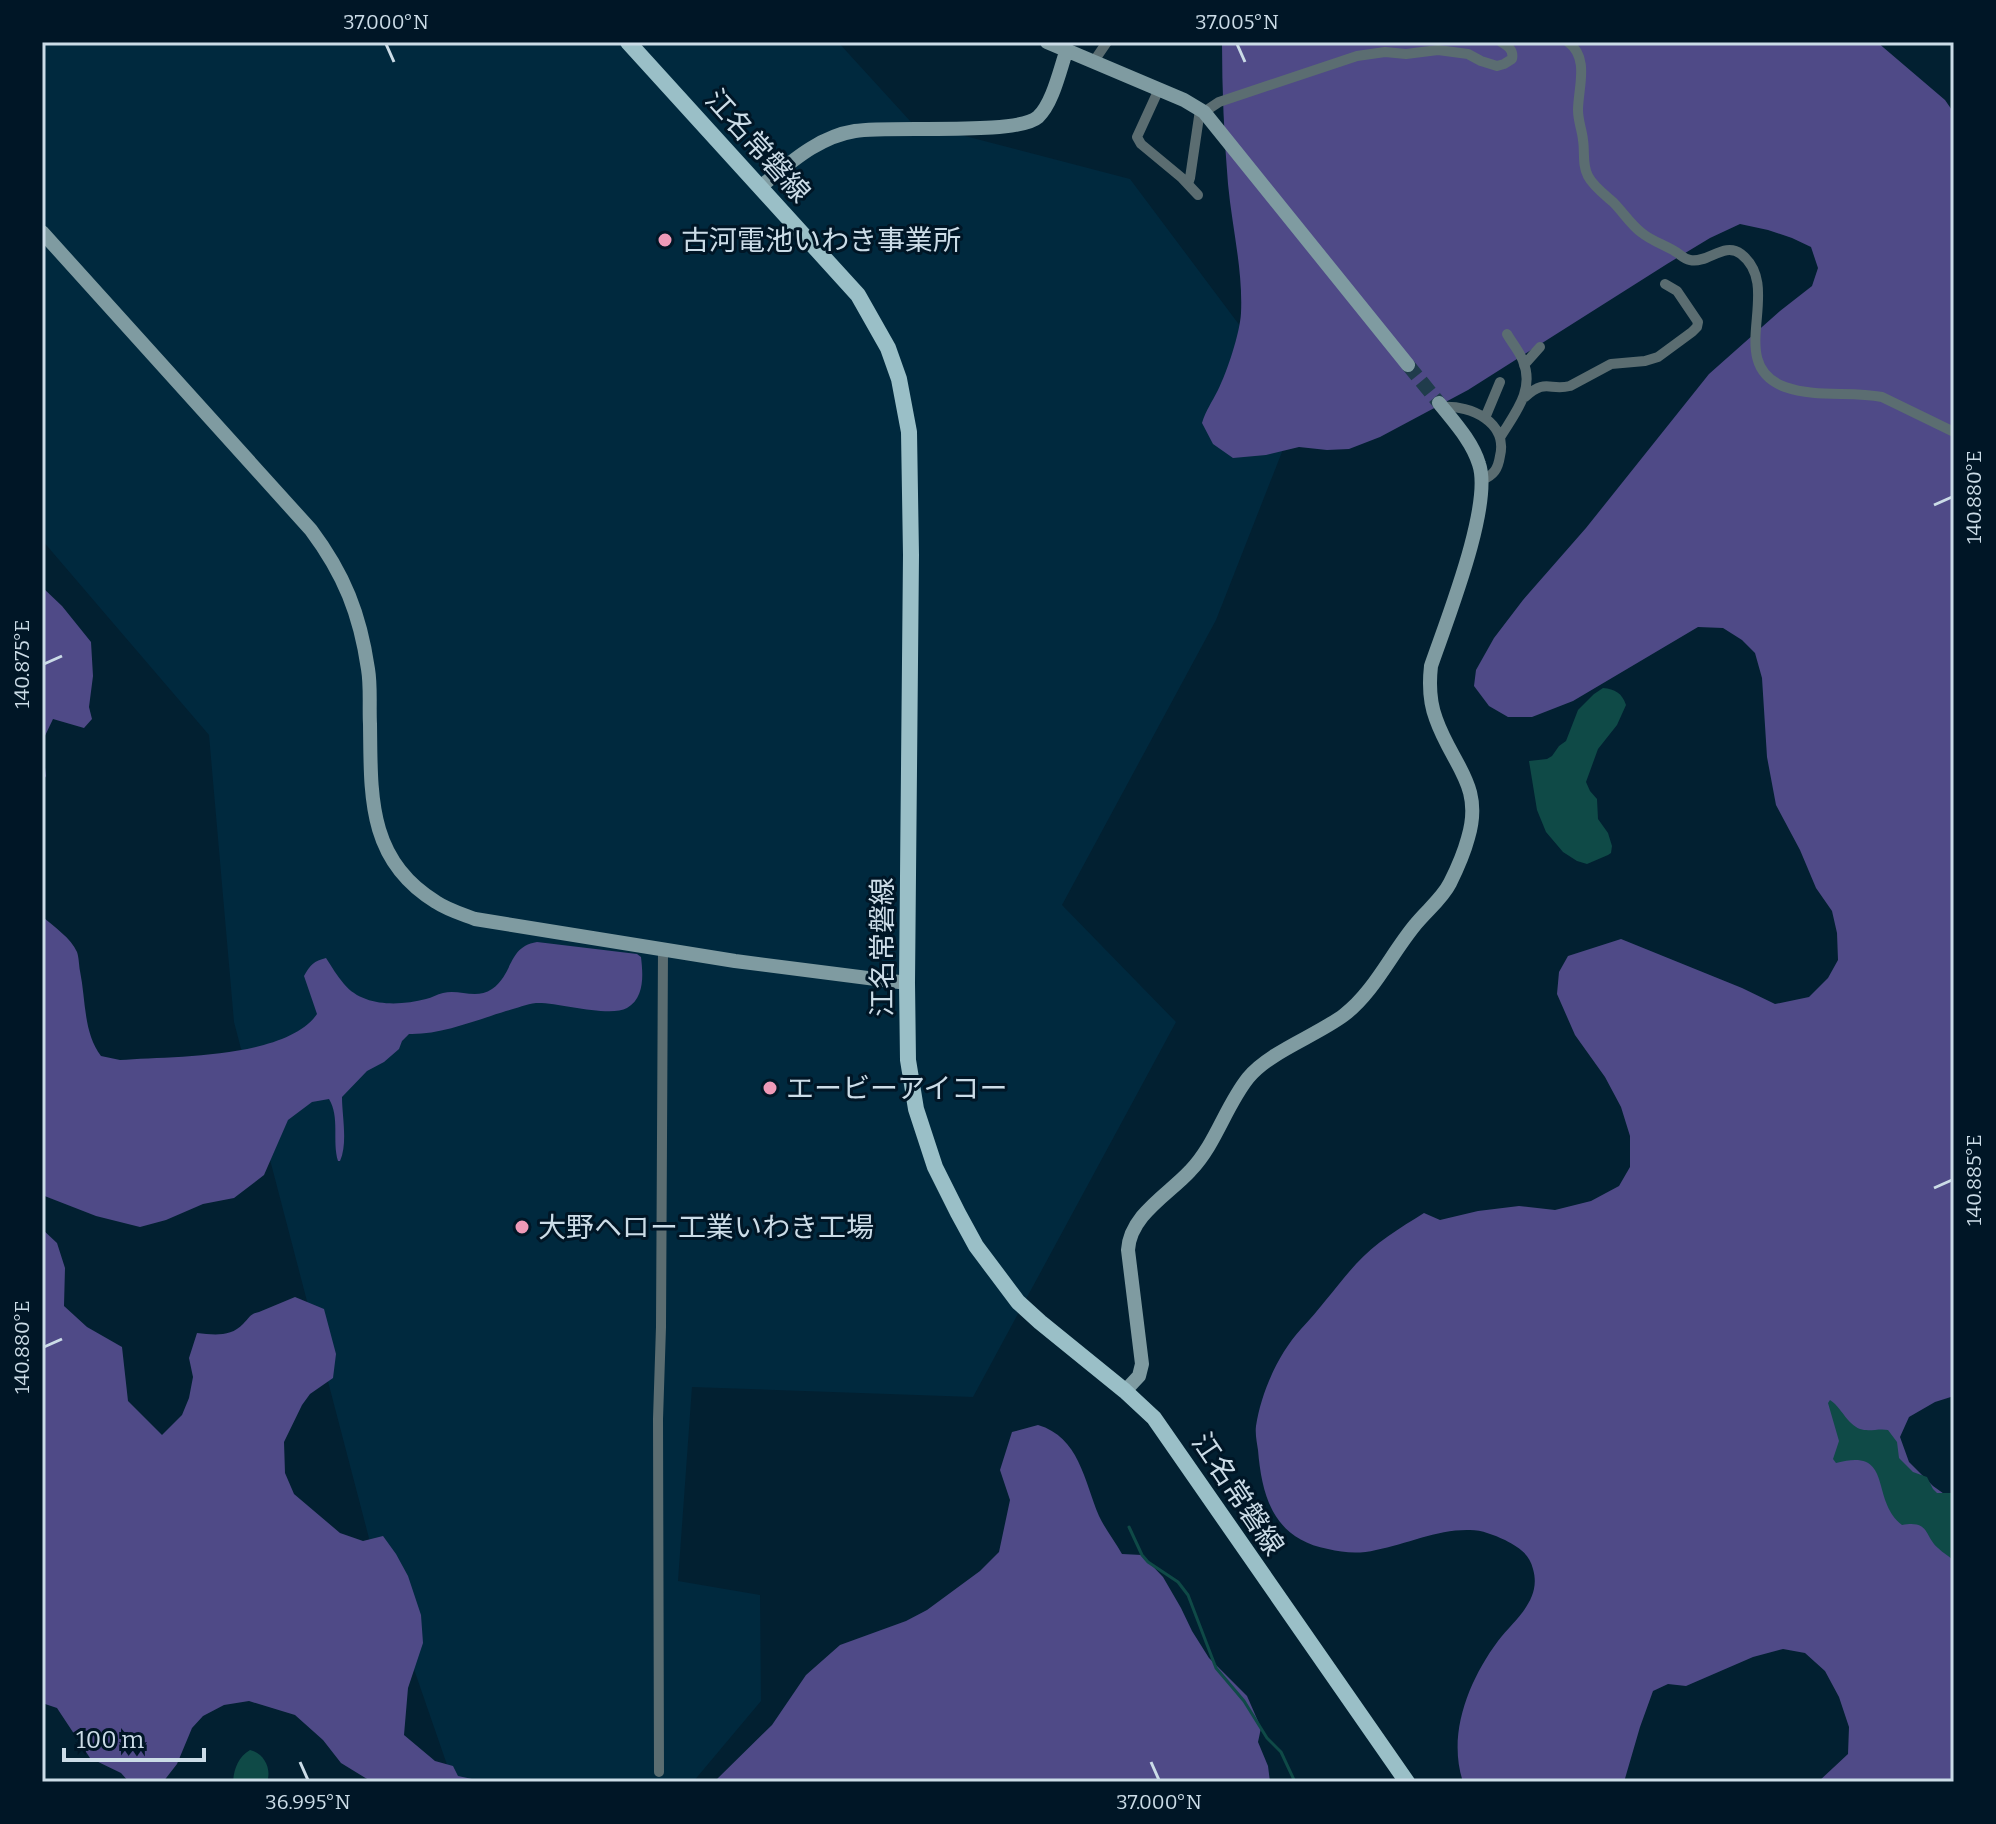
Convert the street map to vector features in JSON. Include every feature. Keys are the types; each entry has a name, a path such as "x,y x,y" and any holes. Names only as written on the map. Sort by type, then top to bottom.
{"main road":[{"name":"江名常磐線","path":"628,42 858,295 888,348 899,379 909,432 911,555 908,1060 916,1109 935,1167 976,1246 1018,1302 1154,1418 1407,1782"}],"street":[{"path":"1047,42 1184,100 1202,111 1408,365"},
{"path":"1094,61 1107,42"},
{"path":"1202,111 1219,102 1357,56 1438,50 1468,54 1497,66 1512,59 1513,55 1510,48 1501,42"},
{"path":"1568,42 1580,62 1578,118 1588,178 1641,232 1686,259 1701,260 1722,250 1731,250 1740,253 1750,263 1759,294 1755,344 1761,369 1775,383 1791,389 1882,397 1954,432"},
{"path":"760,187 816,144 854,131 1025,124 1044,109 1067,49"},
{"path":"1159,89 1137,137 1198,195"},
{"path":"1188,184 1202,111"},
{"path":"42,232 311,530 329,554 347,588 369,672 370,754 376,822 383,844 406,877 435,902 475,919 751,963 907,983"},
{"path":"1525,397 1544,385 1570,386 1611,364 1658,357 1692,332 1702,318 1677,291 1665,284"},
{"path":"1501,436 1527,389 1524,365 1507,334"},
{"path":"1524,365 1540,347"},
{"path":"1485,418 1500,382"},
{"path":"1441,405 1467,410 1485,418 1501,436 1503,445 1496,470 1482,480"},
{"path":"1125,1391 1139,1376 1142,1364 1128,1250 1132,1233 1151,1207 1192,1169 1213,1140 1248,1077 1274,1057 1319,1032 1360,1000 1449,885 1468,841 1473,804 1465,776 1436,721 1430,680 1431,666 1473,540 1482,480 1480,465 1473,451 1441,405"},
{"path":"659,1772 658,1419 663,949"}],"shaded area":[{"path":"42,42 838,42 911,122 1130,179 1300,406 1216,620 1062,905 1176,1022 973,1397 692,1387 678,1581 760,1595 761,1701 693,1782 453,1782 370,1542 234,1022 209,735 42,540"},
{"path":"1222,42 1877,42 1945,100 1954,113 1954,1396 1935,1402 1909,1417 1900,1437 1909,1462 1933,1486 1954,1501 1954,1782 1818,1782 1848,1754 1849,1727 1839,1697 1825,1671 1805,1653 1783,1649 1753,1657 1686,1686 1668,1684 1653,1691 1624,1782 1463,1782 1458,1745 1464,1708 1488,1656 1530,1600 1535,1580 1529,1559 1519,1548 1505,1540 1470,1530 1434,1534 1370,1551 1334,1550 1310,1544 1295,1536 1275,1514 1268,1500 1256,1432 1266,1387 1293,1339 1363,1256 1424,1213 1440,1220 1519,1206 1555,1210 1591,1201 1619,1186 1630,1167 1630,1136 1621,1107 1605,1077 1575,1035 1557,994 1559,972 1568,956 1621,939 1775,1004 1809,997 1828,978 1838,960 1832,911 1816,888 1776,805 1767,757 1762,678 1755,653 1742,640 1723,628 1698,627 1573,701 1532,717 1508,717 1489,706 1474,686 1476,670 1494,638 1523,600 1586,528 1709,374 1812,286 1818,268 1811,247 1768,230 1740,224 1667,264 1468,390 1380,437 1349,449 1299,447 1266,455 1233,458 1213,444 1202,423 1229,363 1241,313 1239,265 1227,166"},
{"path":"42,587 91,642 93,676 89,707 92,719 84,728 53,719 42,742"},
{"path":"1603,688 1618,692 1626,705 1617,725 1598,749 1586,782 1597,799 1598,819 1608,833 1611,853 1587,864 1563,852 1546,832 1537,810 1529,761 1552,756 1566,741 1578,710"},
{"path":"42,742 46,776 42,783"},
{"path":"42,916 66,937 77,952 88,1026 95,1047 101,1056 120,1060 197,1056 280,1040 302,1029 317,1014 304,976 313,964 326,958 352,992 382,1003 416,1001 449,992 486,992 499,983 520,949 537,942 637,954 641,957 642,985 633,1004 619,1011 536,1003 446,1030 409,1034 399,1049 367,1071 342,1097 344,1138 340,1161 336,1153 334,1113 329,1099 312,1102 288,1120 264,1175 234,1198 203,1204 140,1227 96,1216 42,1195"},
{"path":"42,1229 57,1243 65,1268 64,1306 87,1327 122,1347 128,1401 162,1435 182,1415 189,1398 193,1377 189,1358 197,1333 228,1333 250,1316 295,1297 324,1309 336,1354 333,1378 310,1394 302,1405 284,1442 285,1473 294,1494 340,1533 363,1541 383,1536 396,1554 408,1576 421,1615 423,1643 408,1688 404,1735 435,1761 453,1766 458,1776 486,1782 372,1782 341,1763 323,1740 295,1715 249,1701 224,1705 203,1716 192,1728 177,1764 163,1782 129,1782 121,1773 90,1758 57,1708 42,1703"},
{"path":"1830,1400 1860,1429 1888,1430 1897,1442 1899,1458 1913,1472 1927,1477 1937,1493 1954,1493 1954,1561 1940,1550 1922,1527 1902,1525 1892,1514 1879,1478 1867,1462 1854,1460 1836,1463 1833,1459 1839,1441 1828,1403"},
{"path":"1038,1425 1063,1439 1071,1450 1099,1516 1122,1554 1142,1555 1163,1577 1209,1658 1247,1696 1261,1728 1258,1742 1268,1766 1270,1782 714,1782 772,1725 806,1675 840,1645 927,1610 980,1571 999,1552 1010,1500 1000,1470 1012,1432"},
{"path":"250,1750 266,1762 267,1782 233,1782 237,1764"}],"waterway":[{"path":"1129,1527 1148,1562 1178,1582 1188,1595 1216,1668 1244,1701 1267,1738 1281,1752 1295,1782"}],"tunnel":[{"path":"1408,365 1439,403"}],"place":[{"name":"古河電池いわき事業所","path":"665,240"},
{"name":"エービーアイコー","path":"770,1088"},
{"name":"大野ヘロー工業いわき工場","path":"522,1227"}]}
